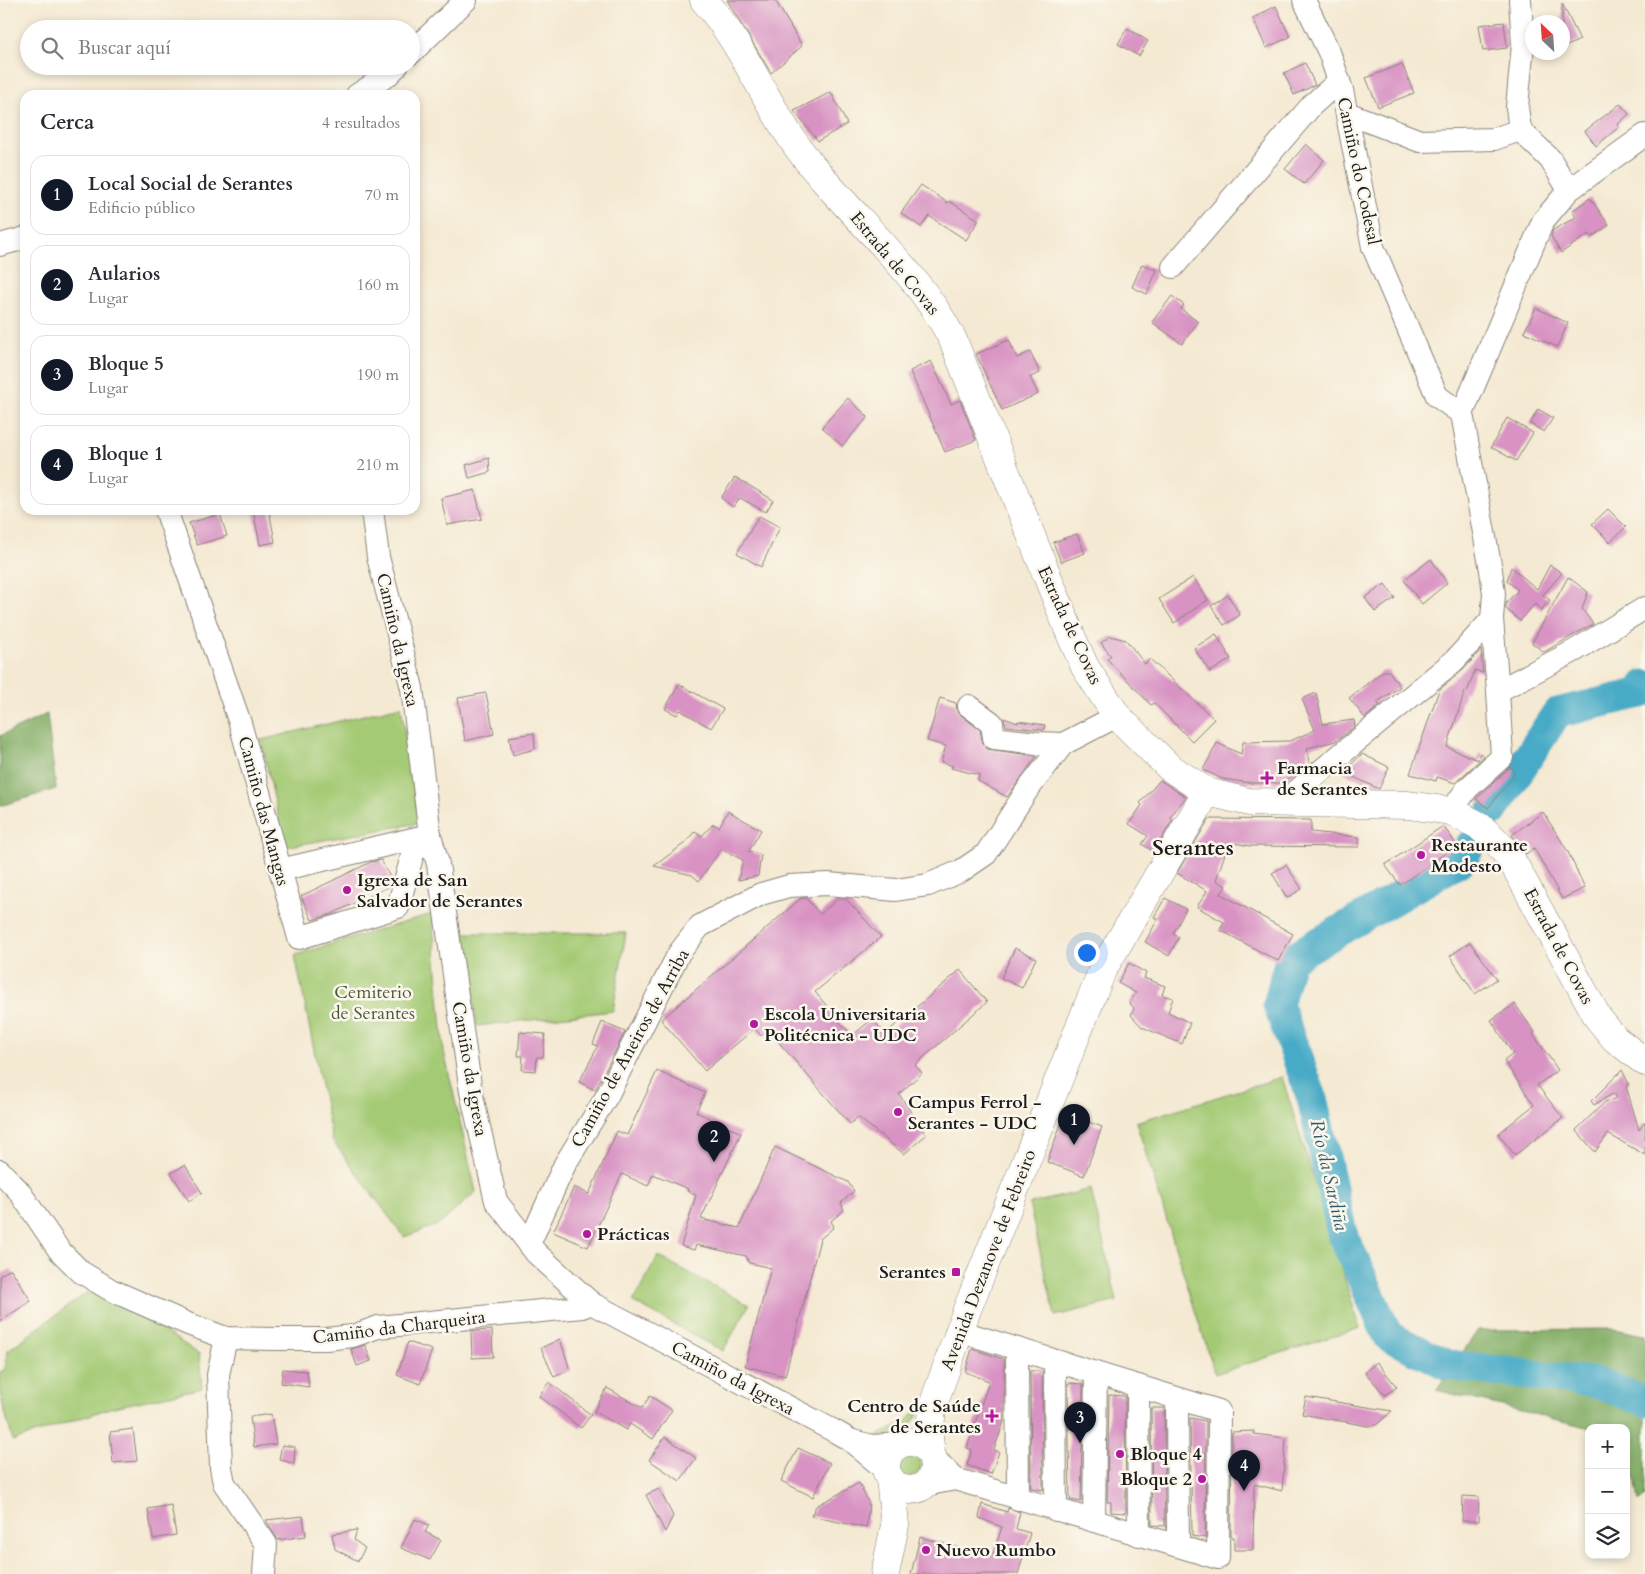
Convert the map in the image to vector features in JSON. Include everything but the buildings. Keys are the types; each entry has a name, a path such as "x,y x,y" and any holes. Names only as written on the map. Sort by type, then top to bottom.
{"main road":[{"name":"Estrada de Covas","path":"704,0 739,48 773,111 797,145 829,186 903,267 944,321 1072,638 1085,667 1117,716 1169,767 1207,792 1234,800 1408,805 1451,811 1478,825 1497,842 1511,859 1598,1018 1615,1038 1645,1062"},
{"name":"Avenida Dezanove de Febreiro","path":"932,1455 929,1439 932,1408 959,1331 1102,971 1207,792"},
{"name":"Avenida Dezanove de Febreiro","path":"902,1444 932,1408"},
{"path":"885,1574 895,1525 888,1475 889,1456 902,1444 915,1442 922,1445 932,1455 934,1472 921,1487 895,1525"},
{"path":"888,1475 902,1488 921,1487"}],"street":[{"path":"420,43 466,0"},
{"name":"Camiño do Codesal","path":"1304,0 1329,52 1339,81 1373,247 1437,396 1462,414"},
{"path":"1520,0 1523,44 1517,107 1520,130 1550,159 1569,190"},
{"path":"368,90 391,79"},
{"path":"1173,267 1312,105 1339,81"},
{"path":"1347,113 1420,141 1494,139 1520,130"},
{"path":"1451,811 1467,789 1502,757 1492,619 1494,594 1462,414 1543,221 1569,190 1645,135"},
{"path":"0,245 20,239"},
{"name":"Camiño das Mangas","path":"168,515 240,723 299,938 398,907 413,853 430,835"},
{"name":"Camiño da Igrexa","path":"373,515 378,557 412,688 430,835 438,864 471,1092 496,1201 529,1244 591,1303 850,1440"},
{"path":"1498,690 1574,652 1645,608"},
{"path":"1282,802 1455,660 1492,619"},
{"path":"969,706 992,723 994,738 1063,744"},
{"name":"Camiño de Aneiros de Arriba","path":"529,1244 565,1164 607,1096 679,953 700,926 761,894 789,886 828,884 896,890 928,885 961,871 986,854 1026,792 1063,744 1117,716"},
{"path":"280,870 430,835"},
{"name":"Camiño da Charqueira","path":"0,1171 19,1191 60,1250 81,1272 111,1290 188,1324 226,1338 326,1339 353,1336 378,1327 582,1307 591,1303"},
{"path":"932,1455 955,1479 1218,1558 1219,1411 959,1331"},
{"path":"226,1338 218,1375 221,1468 224,1483 266,1544 264,1574"},
{"path":"1017,1349 1018,1499"},
{"path":"1055,1361 1056,1510"},
{"path":"1094,1521 1096,1374"},
{"path":"1138,1386 1139,1535"},
{"path":"1177,1399 1178,1546"},
{"path":"850,1440 872,1446 902,1444"},
{"path":"850,1440 888,1475"},
{"path":"921,1487 955,1479"}],"green space":[{"path":"401,706 419,823 285,847 261,740"},
{"path":"47,714 56,789 0,806 0,736"},
{"name":"Cemiterio de Serantes","path":"432,914 444,1052 476,1192 440,1224 404,1237 332,1140 295,955"},
{"path":"464,933 626,933 613,1011 477,1026"},
{"path":"1282,1077 1360,1328 1215,1374 1136,1122"},
{"path":"1091,1189 1117,1301 1055,1316 1029,1204"},
{"path":"658,1256 749,1305 723,1351 633,1302"},
{"path":"90,1290 157,1326 199,1354 202,1388 110,1408 13,1441 0,1394 0,1372 5,1369 7,1351"},
{"path":"1614,1329 1645,1335 1645,1496 1639,1502 1630,1451 1630,1424 1585,1424 1585,1427 1436,1390 1478,1330"},
{"path":"919,1408 918,1415 909,1425 877,1440 876,1436 906,1422"},
{"path":"909,1453 914,1454 920,1460 920,1470 914,1476 909,1477 904,1476 898,1470 897,1465 898,1460 904,1454"}],"waterway":[{"name":"Río da Sardiña","path":"1492,812 1557,713 1641,693 1645,685"},
{"name":"Río da Sardiña","path":"1470,846 1462,860 1290,959 1278,1005 1312,1098 1342,1233 1388,1336 1448,1365 1597,1383 1645,1401"}],"place":[{"name":"Farmacia de Serantes","path":"1267,778"},
{"name":"Restaurante Modesto","path":"1421,855"},
{"name":"Igrexa de San Salvador de Serantes","path":"347,890"},
{"name":"Escola Universitaria Politécnica - UDC","path":"754,1024"},
{"name":"Campus Ferrol - Serantes - UDC","path":"898,1112"},
{"name":"Local Social de Serantes","path":"1074,1145"},
{"name":"Aularios","path":"714,1162"},
{"name":"Prácticas","path":"587,1234"},
{"name":"Serantes","path":"956,1272"},
{"name":"Centro de Saúde de Serantes","path":"992,1416"},
{"name":"Bloque 5","path":"1080,1443"},
{"name":"Bloque 4","path":"1120,1454"},
{"name":"Bloque 2","path":"1202,1479"},
{"name":"Bloque 1","path":"1244,1491"},
{"name":"Nuevo Rumbo","path":"926,1550"}],"district":[{"name":"Serantes","path":"1193,847"}]}
